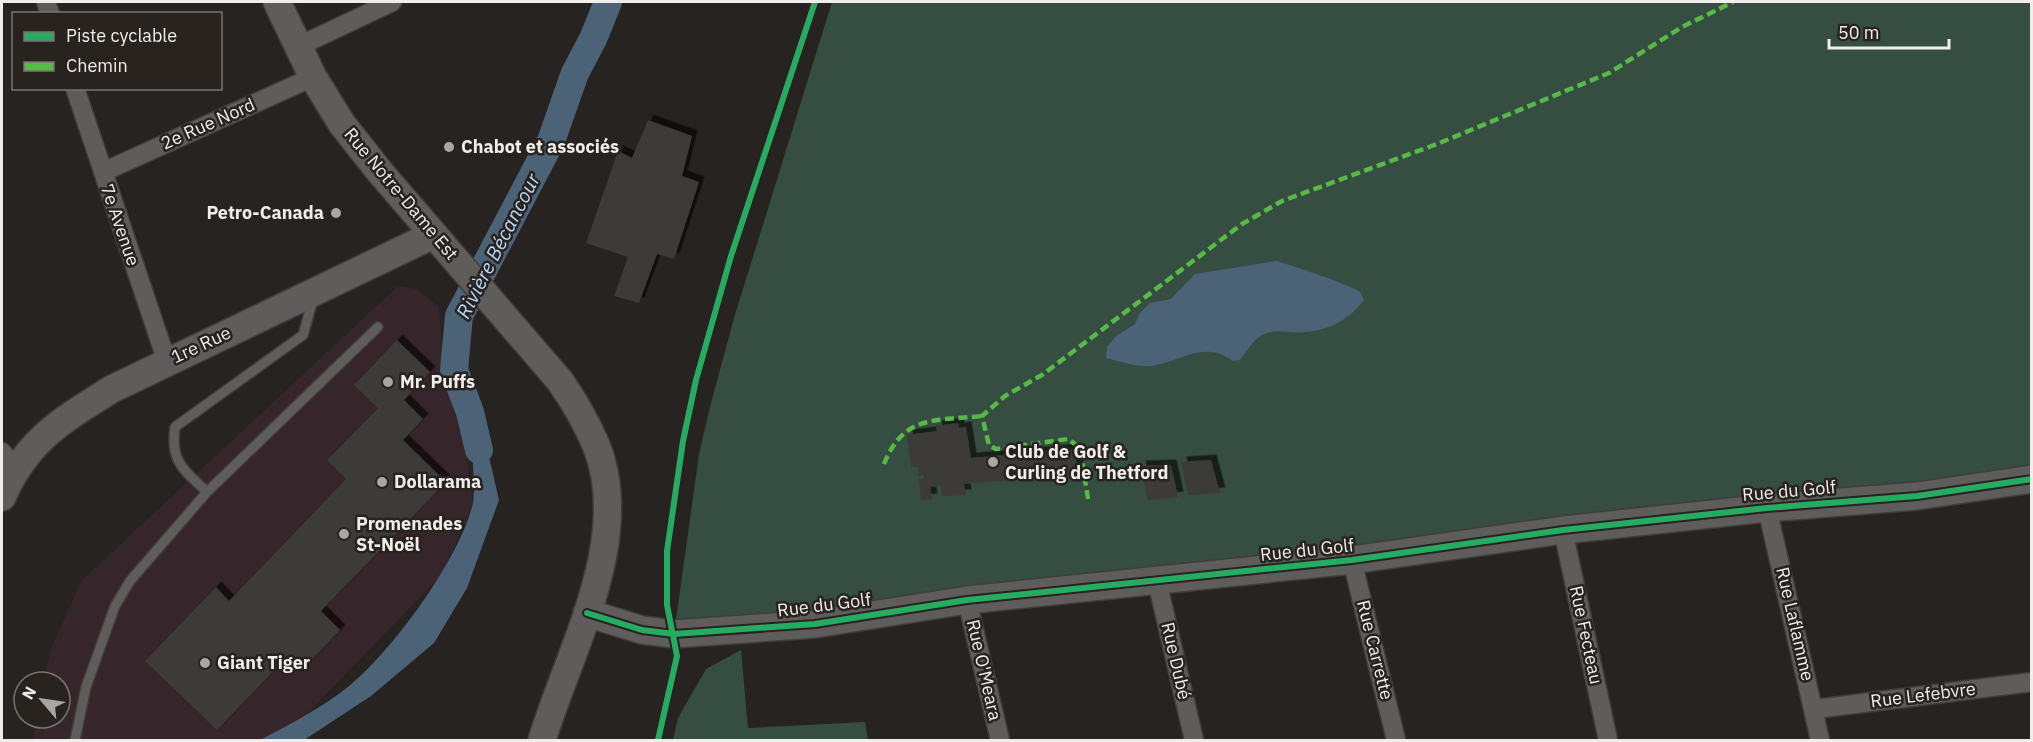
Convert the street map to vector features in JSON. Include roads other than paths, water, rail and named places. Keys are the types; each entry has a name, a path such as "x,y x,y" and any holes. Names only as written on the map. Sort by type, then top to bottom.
{"street":[{"name":"Rue Notre-Dame Est","path":"277,2 313,77 342,124 433,235 497,304 560,381 579,410 597,446 605,482 606,534 587,613 542,741"},
{"path":"298,45 392,2"},
{"name":"2e Rue Nord","path":"103,172 313,77"},
{"name":"7e Avenue","path":"76,90 166,362"},
{"name":"1re Rue","path":"2,497 8,460 30,449 72,414 112,389 433,235"},
{"name":"Rue du Golf","path":"587,613 642,630 683,634 815,624 967,600 1157,582 1352,560 1563,530 1767,508 1917,496 2031,480"},
{"name":"Rue Laflamme","path":"1767,508 1815,709 1820,741"},
{"name":"Rue Fecteau","path":"1563,530 1608,741"},
{"name":"Rue Carrette","path":"1352,560 1396,741"},
{"name":"Rue Dubé","path":"1157,582 1194,741"},
{"name":"Rue O'Meara","path":"967,600 1000,741"},
{"name":"Rue Lefebvre","path":"1815,709 2031,682"}],"lane":[{"path":"207,492 177,463 172,445 175,427 303,335 315,291"},
{"path":"75,741 86,687 115,606 130,581 207,492 378,327"}],"water":[{"path":"1276,261 1355,289 1360,292 1364,300 1349,316 1331,326 1311,331 1276,331 1262,335 1240,360 1233,361 1212,352 1193,354 1152,366 1135,365 1106,358 1107,347 1116,336 1135,324 1140,313 1150,303 1171,299 1195,274"},
{"path":"470,412 490,461 499,500 467,588 434,643 371,696 304,740 260,740 317,709 349,686 385,651 438,578 453,553 472,507 474,475"}],"waterway":[{"name":"Rivière Bécancour","path":"479,450 470,412 454,370 459,316 551,141 575,73 593,39 608,2"}],"place":[{"name":"Chabot et associés","path":"449,147"},
{"name":"Petro-Canada","path":"336,213"},
{"name":"Mr. Puffs","path":"388,382"},
{"name":"Club de Golf & Curling de Thetford","path":"993,462"},
{"name":"Dollarama","path":"382,482"},
{"name":"Promenades St-Noël","path":"344,534"},
{"name":"Giant Tiger","path":"205,663"}]}
